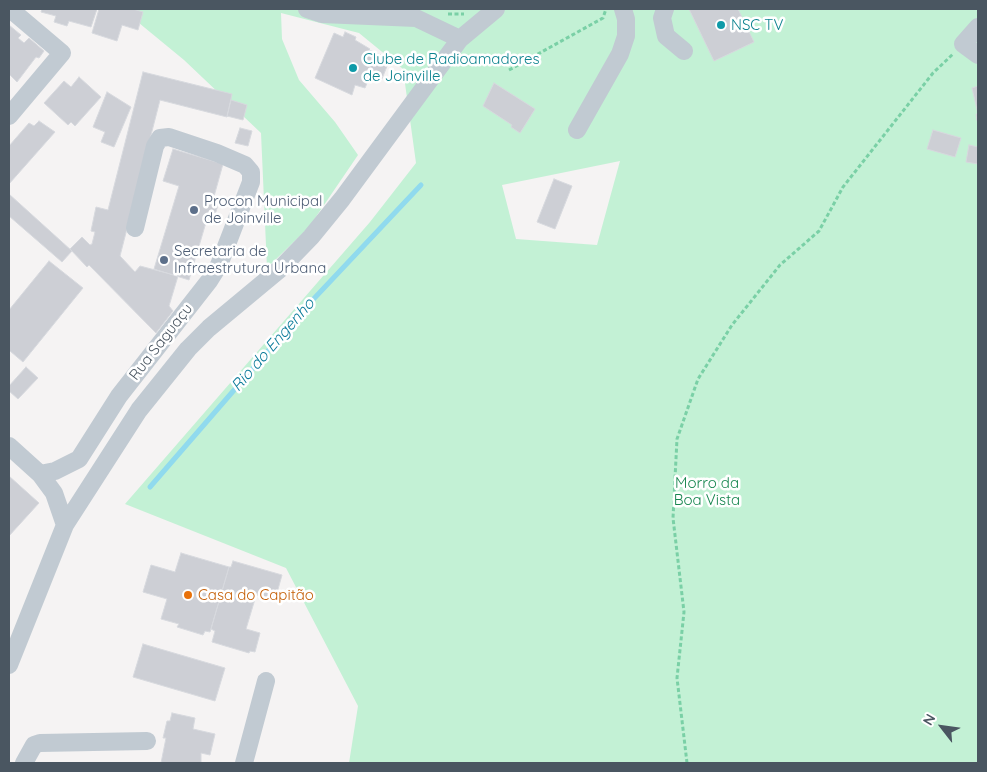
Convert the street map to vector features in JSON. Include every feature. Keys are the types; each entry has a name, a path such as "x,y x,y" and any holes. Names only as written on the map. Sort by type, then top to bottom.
{"street":[{"path":"9,116 62,53 10,9"},
{"path":"307,9 322,14 416,18 460,39"},
{"path":"9,665 65,525 139,410 183,355 208,328 280,269 311,236 342,199 460,39 496,9"},
{"path":"576,130 620,54 626,36 626,19 623,9"},
{"path":"665,9 662,18 666,36 684,51"},
{"path":"978,27 964,44 978,56"},
{"name":"Rua Saguaçu","path":"40,474 68,466 79,459 119,396 219,265 251,182 251,172 245,165 217,153 169,137 160,138 155,146 135,228"},
{"path":"151,354 183,355"},
{"path":"151,354 158,368 160,384"},
{"path":"9,446 40,474 54,493 65,525"},
{"path":"89,446 108,456"},
{"path":"244,763 266,681"},
{"path":"24,763 34,745 40,743 147,741"}],"path":[{"path":"509,70 603,18 606,9"},
{"path":"687,763 677,678 684,612 673,518 677,439 698,380 732,325 780,265 819,231 843,187 933,73 964,44"}],"green space":[{"name":"Morro da Boa Vista","path":"122,9 978,9 978,763 349,763 358,706 286,568 125,504 370,222 416,163 403,69 359,33 281,13 282,39 299,80 335,122 358,155 309,227 267,268 261,133 184,60","holes":["620,161 597,245 516,239 502,185"]}],"building":[{"path":"42,9 97,9 91,27 69,21 67,26 54,22 56,16 41,12"},
{"path":"99,9 133,9 143,12 138,30 122,25 117,41 92,33"},
{"name":"NSC TV","path":"689,9 738,9 754,42 714,61"},
{"path":"9,25 21,35 18,38 24,43 29,38 44,51 39,58 36,57 17,82 9,74"},
{"name":"Clube de Radioamadores de Joinville","path":"345,32 356,37 355,40 369,50 390,59 381,81 370,76 365,88 355,85 352,95 315,78 334,33 343,37"},
{"path":"143,72 232,94 227,117 160,100 120,256 135,272 140,266 178,276 169,306 173,311 156,333 89,265 87,267 70,249 82,237 90,245 92,244 95,232 91,231 96,207 108,210"},
{"path":"79,77 101,97 75,126 71,122 68,125 44,103 64,81 71,87"},
{"path":"494,83 535,109 520,133 511,127 512,125 483,106"},
{"path":"978,86 978,114 972,88"},
{"path":"107,92 131,107 114,147 101,142 105,132 93,127"},
{"path":"231,100 247,105 243,120 227,116"},
{"path":"39,121 55,132 9,184 9,146 29,123 34,126"},
{"path":"240,128 252,131 248,146 235,143"},
{"path":"933,130 961,138 955,157 927,149"},
{"path":"969,145 978,147 978,164 966,162"},
{"name":"Procon Municipal de Joinville","path":"173,149 223,164 213,200 219,202 213,221 207,219 189,280 154,269 179,186 163,181"},
{"path":"554,179 572,186 555,229 537,222"},
{"path":"9,194 72,251 62,262 9,216"},
{"path":"49,261 83,288 23,362 10,351 9,353 9,310"},
{"path":"26,367 38,378 18,399 9,391 9,386"},
{"path":"9,476 39,503 9,536"},
{"name":"Casa do Capitão","path":"181,553 229,567 210,632 205,631 203,635 177,627 179,624 161,619 167,599 143,592 151,565 175,572"},
{"path":"233,561 282,575 275,600 249,593 248,598 255,599 246,629 260,633 255,652 250,651 249,653 212,642 215,631 211,629 229,567 231,567"},
{"path":"143,644 225,668 215,701 133,677"},
{"path":"172,713 195,718 193,729 215,734 210,755 201,753 201,763 161,763 166,738 163,738 167,721 170,721"}],"waterway":[{"name":"Rio do Engenho","path":"150,487 307,306 421,185"}],"place":[{"name":"NSC TV","path":"721,25"},
{"name":"Clube de Radioamadores de Joinville","path":"353,68"},
{"name":"Procon Municipal de Joinville","path":"194,210"},
{"name":"Secretaria de Infraestrutura Urbana","path":"164,260"},
{"name":"Casa do Capitão","path":"188,595"}]}
